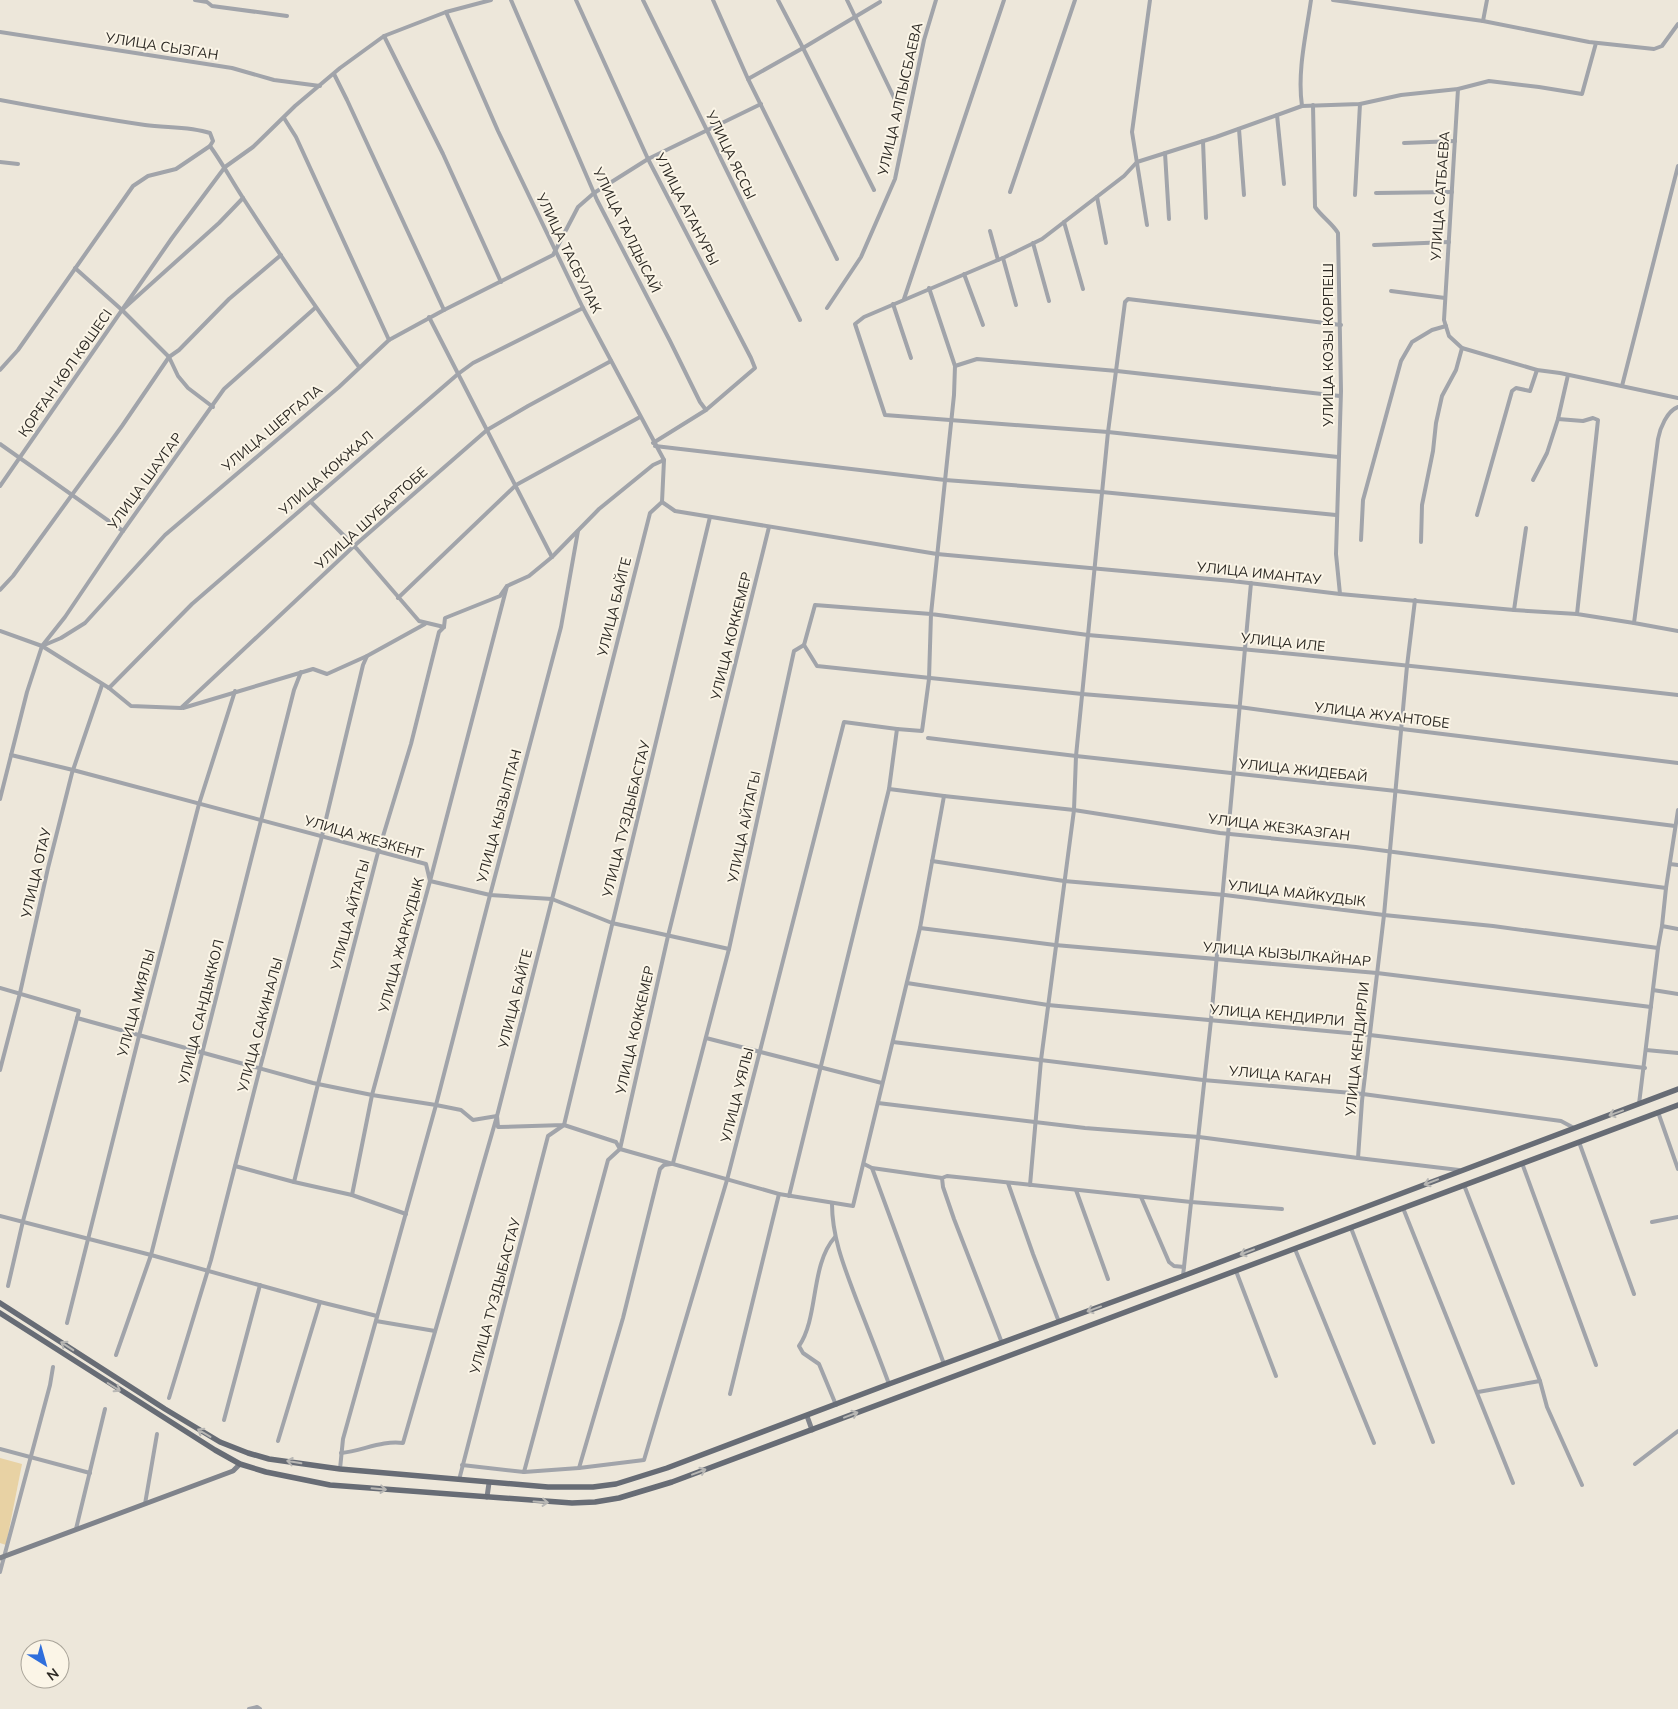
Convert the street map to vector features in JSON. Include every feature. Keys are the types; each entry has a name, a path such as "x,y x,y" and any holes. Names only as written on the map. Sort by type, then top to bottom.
{"main road":[{"path":"0,1303 220,1442 248,1453 268,1459 340,1469 459,1480 572,1488 593,1487 616,1484 667,1468 1184,1276 1678,1089"},
{"path":"0,1313 148,1408 240,1464 266,1472 330,1485 572,1503 595,1502 619,1498 672,1482 1678,1105"},
{"path":"1268,1244 1273,1257"}],"street":[{"path":"195,0 207,2 212,6 287,16"},
{"path":"122,310 172,238 226,167 253,147 334,74 384,36 446,12 480,1 490,0"},
{"name":"УЛИЦА ТАЛДЫСАЙ","path":"510,0 594,193 700,402 706,410"},
{"name":"УЛИЦА АТАНУРЫ","path":"576,0 648,159 754,368 706,410"},
{"name":"УЛИЦА ЯССЫ","path":"643,0 800,320"},
{"path":"713,0 748,79 836,260"},
{"path":"778,0 874,190"},
{"path":"847,0 898,106"},
{"name":"УЛИЦА АЛПЫСБАЕВА","path":"827,308 861,257 895,179 924,40 936,0"},
{"path":"904,298 1004,0"},
{"path":"1010,192 1075,0"},
{"path":"1148,225 1132,132 1150,0"},
{"path":"1302,106 1302,62 1311,0"},
{"path":"1333,0 1483,21 1596,43 1654,49 1662,46 1678,24"},
{"path":"1483,21 1487,0"},
{"path":"748,79 880,2"},
{"name":"УЛИЦА ТАСБУЛАК","path":"446,12 487,106 583,308 664,460"},
{"name":"УЛИЦА СЫЗГАН","path":"0,32 232,68 274,80 320,86"},
{"path":"384,36 443,154 501,282"},
{"path":"1338,458 1108,432 885,415 855,324 864,317 904,298 1000,259 1042,238 1097,198 1124,176 1137,162 1239,129 1302,106 1360,104 1401,95 1458,89 1489,81 1582,94 1596,43"},
{"path":"334,74 444,310"},
{"name":"УЛИЦА САТБАЕВА","path":"1446,326 1444,320 1445,298 1458,89"},
{"path":"0,100 82,116 201,130 210,133 213,141 210,146 176,169 148,176 133,186 18,350 0,370"},
{"path":"556,250 578,206 594,193 648,159 760,104"},
{"path":"1355,195 1360,104"},
{"name":"УЛИЦА КОЗЫ КОРПЕШ","path":"1314,105 1315,207 1338,233 1341,325 1336,554 1340,594"},
{"path":"1277,115 1284,184"},
{"path":"284,118 296,137 389,340"},
{"path":"1239,129 1244,195"},
{"path":"1203,141 1206,218"},
{"path":"1404,142 1455,141"},
{"path":"210,146 226,167 243,198 315,308 359,368"},
{"path":"1165,154 1170,219"},
{"path":"0,162 18,164"},
{"path":"1622,386 1678,166"},
{"path":"1376,193 1452,192"},
{"name":"ҚОРҒАН КӨЛ КӨШЕСІ","path":"0,486 122,310 220,223 243,198"},
{"path":"1097,198 1106,243"},
{"path":"1064,222 1083,289"},
{"path":"990,231 1016,305"},
{"path":"1374,245 1449,242"},
{"path":"1032,243 1049,301"},
{"name":"УЛИЦА ШЕРГАЛА","path":"42,646 61,638 85,623 165,535 389,340 444,310 553,256 556,250"},
{"path":"0,590 13,576 170,357 229,299 281,255"},
{"path":"74,268 122,310 170,357 178,376 188,388 213,407"},
{"path":"964,274 983,325"},
{"path":"789,1196 889,789 897,729 922,732 929,679 931,614 954,394 955,366 929,288"},
{"path":"1391,291 1445,298"},
{"path":"1030,1185 1041,1060 1074,810 1076,756 1094,568 1124,304 1128,299 1341,325"},
{"path":"893,304 911,358"},
{"name":"УЛИЦА ШАУГАР","path":"0,799 27,692 42,646 65,617 123,531 224,389 315,308"},
{"name":"УЛИЦА КОКЖАЛ","path":"109,688 192,604 458,374 473,363 583,308"},
{"path":"429,318 552,558"},
{"path":"1361,540 1364,500 1401,361 1412,342 1432,330 1446,326 1449,336 1462,348 1537,370 1678,398"},
{"path":"1421,542 1422,505 1433,451 1436,423 1442,396 1456,370 1462,348"},
{"path":"955,366 977,359 1117,371 1340,396"},
{"name":"УЛИЦА ШУБАРТОБЕ","path":"181,708 354,546 487,430 611,361"},
{"path":"1477,515 1512,391 1516,388 1530,391 1537,370"},
{"path":"1533,480 1547,453 1558,419 1568,375"},
{"path":"1634,623 1660,429 1674,409 1678,407"},
{"path":"654,444 706,410"},
{"path":"398,598 516,485 640,417"},
{"path":"1558,419 1583,421 1593,418 1598,420 1577,614"},
{"path":"0,444 123,531"},
{"path":"654,444 945,480 1102,492 1336,515"},
{"path":"662,502 664,460"},
{"name":"УЛИЦА АЙТАГЫ","path":"294,1182 379,852 411,744 439,632 444,627 445,618 500,596 507,586 529,576 552,558 599,509 664,460"},
{"path":"311,502 354,546 419,621 444,627"},
{"name":"УЛИЦА ИМАНТАУ","path":"662,502 675,511 938,554 1252,583 1340,594 1577,614 1678,631"},
{"name":"УЛИЦА БАЙГЕ","path":"341,1453 395,1442 403,1443 498,1116 650,513 662,502"},
{"name":"УЛИЦА ТУЗДЫБАСТАУ","path":"459,1480 548,1136 564,1125 710,517"},
{"name":"УЛИЦА КОККЕМЕР","path":"524,1472 608,1160 620,1149 668,936 769,527"},
{"path":"1514,610 1526,528"},
{"name":"УЛИЦА КЫЗЫЛТАН","path":"340,1469 343,1439 436,1105 561,627 578,531"},
{"path":"1184,1276 1252,583"},
{"name":"УЛИЦА ЖАРКУДЫК","path":"352,1195 372,1095 507,586"},
{"name":"УЛИЦА КЕНДИРЛИ","path":"1358,1158 1363,1094 1384,915 1415,600"},
{"name":"УЛИЦА АЙТАГЫ","path":"673,1163 729,949 794,651 804,645 815,606 931,614"},
{"name":"УЛИЦА ИЛЕ","path":"931,614 1088,635 1456,670 1678,696"},
{"path":"0,631 42,646 109,688 131,706 181,708 312,669 327,674 367,656 425,623"},
{"path":"804,645 818,666 1082,694"},
{"name":"УЛИЦА САКИНАЛЫ","path":"169,1398 211,1260 322,836 363,665 367,656"},
{"name":"УЛИЦА САНДЫККОЛ","path":"116,1355 151,1255 294,690 301,672"},
{"name":"УЛИЦА ОТАУ","path":"0,1070 73,770 102,685"},
{"name":"УЛИЦА МИЯЛЫ","path":"67,1322 138,1036 199,804 235,691"},
{"name":"УЛИЦА ЖУАНТОБЕ","path":"1082,694 1239,707 1678,763"},
{"name":"УЛИЦА УЯЛЫ","path":"579,1468 644,1460 726,1180 844,722 897,729"},
{"name":"УЛИЦА ЖИДЕБАЙ","path":"928,738 1396,791 1676,826"},
{"name":"УЛИЦА ЖЕЗКЕНТ","path":"11,755 426,864 430,881"},
{"name":"УЛИЦА ЖЕЗКАЗГАН","path":"889,789 1074,810 1228,833 1666,888"},
{"path":"77,1018 318,1084 461,1110 473,1120 498,1116 498,1127 564,1125 616,1142 620,1149 726,1180 779,1194 853,1206 920,928 944,796"},
{"path":"1639,1104 1658,948 1678,810"},
{"name":"УЛИЦА МАЙКУДЫК","path":"932,861 1064,882 1222,895 1492,926 1658,948"},
{"path":"1670,864 1678,865"},
{"path":"430,881 490,895 552,899 612,923 729,949"},
{"path":"1662,926 1678,929"},
{"name":"УЛИЦА КЫЗЫЛКАЙНАР","path":"920,928 1055,945 1377,973 1651,1007"},
{"name":"УЛИЦА КЕНДИРЛИ","path":"907,983 1048,1005 1370,1035 1644,1068"},
{"path":"0,988 79,1011 23,1221 8,1286"},
{"path":"1653,990 1678,994"},
{"path":"706,1038 882,1083"},
{"name":"УЛИЦА КАГАН","path":"894,1042 1203,1080 1363,1094 1561,1121 1574,1128"},
{"path":"1646,1050 1678,1053"},
{"path":"878,1103 1037,1122 1199,1137 1461,1171"},
{"path":"1658,1112 1678,1169"},
{"path":"1579,1142 1634,1294"},
{"path":"462,1465 524,1472 579,1468 624,1318 660,1169 664,1165 673,1163"},
{"path":"864,1164 872,1168 942,1178 947,1176 1191,1202 1282,1209"},
{"path":"1522,1164 1596,1365"},
{"path":"235,1166 352,1195 406,1214"},
{"path":"872,1168 944,1364"},
{"path":"942,1178 943,1187 960,1236 1002,1343"},
{"path":"1008,1183 1058,1322"},
{"path":"1464,1185 1540,1381 1547,1407 1582,1485"},
{"path":"1076,1190 1108,1279"},
{"path":"730,1394 779,1194"},
{"path":"1141,1197 1169,1262 1174,1266 1184,1266"},
{"path":"832,1204 832,1222 835,1237 889,1384"},
{"path":"1403,1208 1513,1483"},
{"path":"0,1216 377,1316"},
{"path":"1652,1222 1678,1216"},
{"path":"1351,1228 1433,1442"},
{"path":"835,1237 825,1252 806,1332 799,1346 803,1353 819,1364 836,1404"},
{"path":"1295,1249 1374,1443"},
{"path":"1236,1271 1276,1376"},
{"path":"224,1420 260,1285"},
{"path":"278,1440 320,1302"},
{"path":"376,1321 435,1331"},
{"path":"0,1572 2,1557 53,1367"},
{"path":"1478,1392 1540,1381"},
{"path":"148,1408 151,1400"},
{"path":"76,1529 105,1410"},
{"path":"807,1416 812,1430"},
{"path":"1635,1464 1678,1431"},
{"path":"146,1504 157,1434"},
{"path":"0,1449 90,1473"},
{"path":"2,1557 233,1471 240,1464"},
{"path":"487,1497 489,1482"},
{"path":"249,1709 257,1707 260,1709"}],"shaded area":[{"path":"0,1458 22,1464 6,1545 0,1543"}]}
